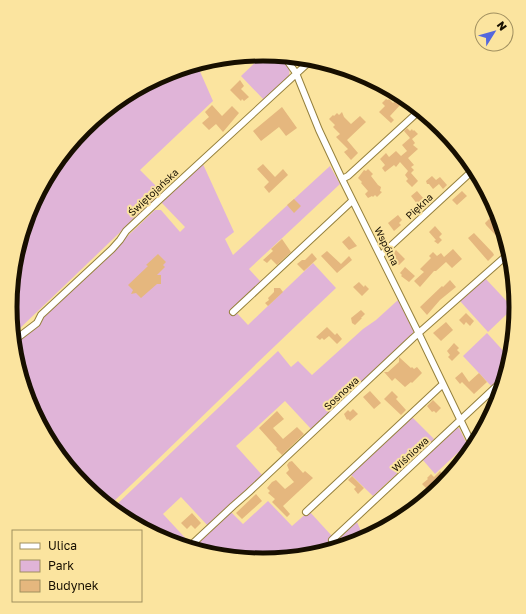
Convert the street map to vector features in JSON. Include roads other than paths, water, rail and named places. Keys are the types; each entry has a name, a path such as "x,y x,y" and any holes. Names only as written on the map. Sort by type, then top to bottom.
{"street":[{"name":"Wspólna","path":"289,63 296,73 319,130 352,201 380,255 470,440"},
{"name":"Świętojańska","path":"19,337 37,323 41,315 112,249 126,231 306,65"},
{"path":"342,179 348,176 416,114"},
{"name":"Piękna","path":"380,255 470,173"},
{"path":"233,312 352,201"},
{"name":"Sosnowa","path":"193,543 413,338 504,258"},
{"path":"306,512 443,384"},
{"name":"Wiśniowa","path":"332,540 496,387"}]}
